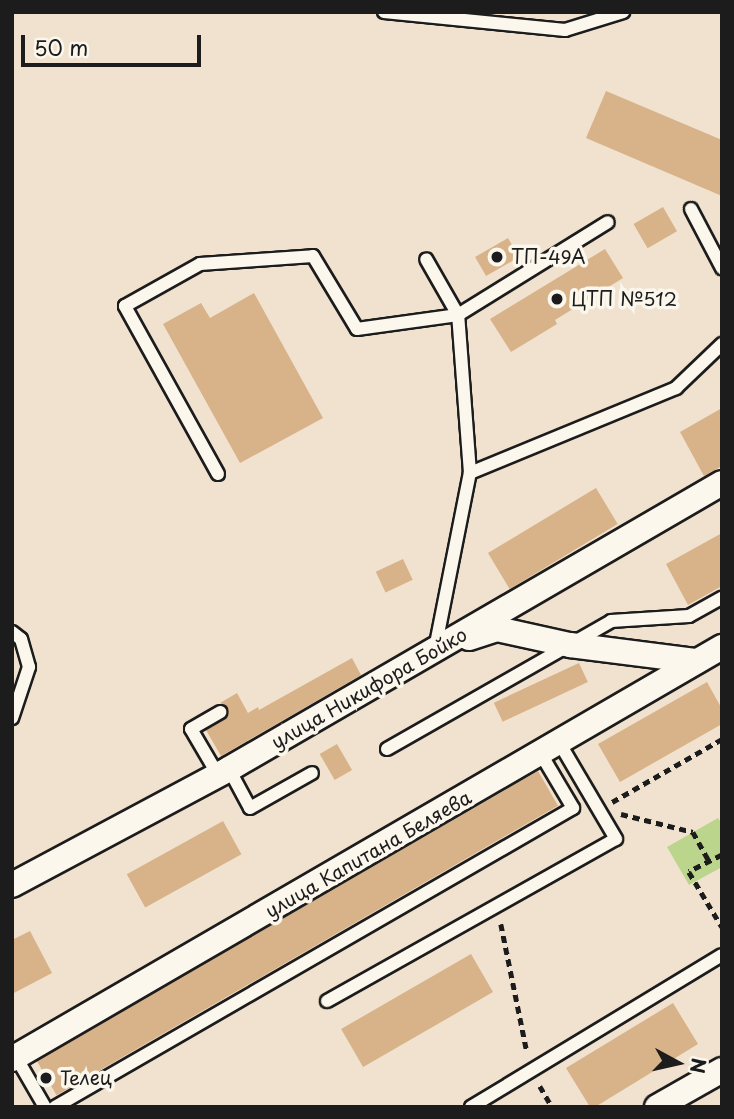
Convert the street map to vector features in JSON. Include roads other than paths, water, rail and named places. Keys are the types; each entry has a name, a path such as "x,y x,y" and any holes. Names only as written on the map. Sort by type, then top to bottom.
{"street":[{"name":"улица Никифора Бойко","path":"12,885 223,772 722,483"},
{"path":"435,649 496,629 570,645 697,661"},
{"name":"улица Капитана Беляева","path":"14,1058 722,647"},
{"path":"657,1107 722,1070"}],"lane":[{"path":"384,12 565,30 623,12"},
{"path":"691,209 722,268"},
{"path":"218,474 125,306 200,264 313,256 357,329 458,315 608,222"},
{"path":"426,259 458,315 470,473 435,649"},
{"path":"470,473 676,388 722,344"},
{"path":"387,749 611,621 689,616 722,598"},
{"path":"12,632 21,639 29,667 14,712"},
{"path":"219,712 191,729 250,808 312,773"},
{"path":"327,1001 616,839 599,809 550,749"},
{"path":"55,1107 573,808 550,749"},
{"path":"471,1107 722,955"},
{"path":"14,1058 45,1107"}],"place":[{"name":"ТП-49А","path":"497,257"},
{"name":"ЦТП №512","path":"557,299"},
{"name":"Телец","path":"46,1078"}]}
